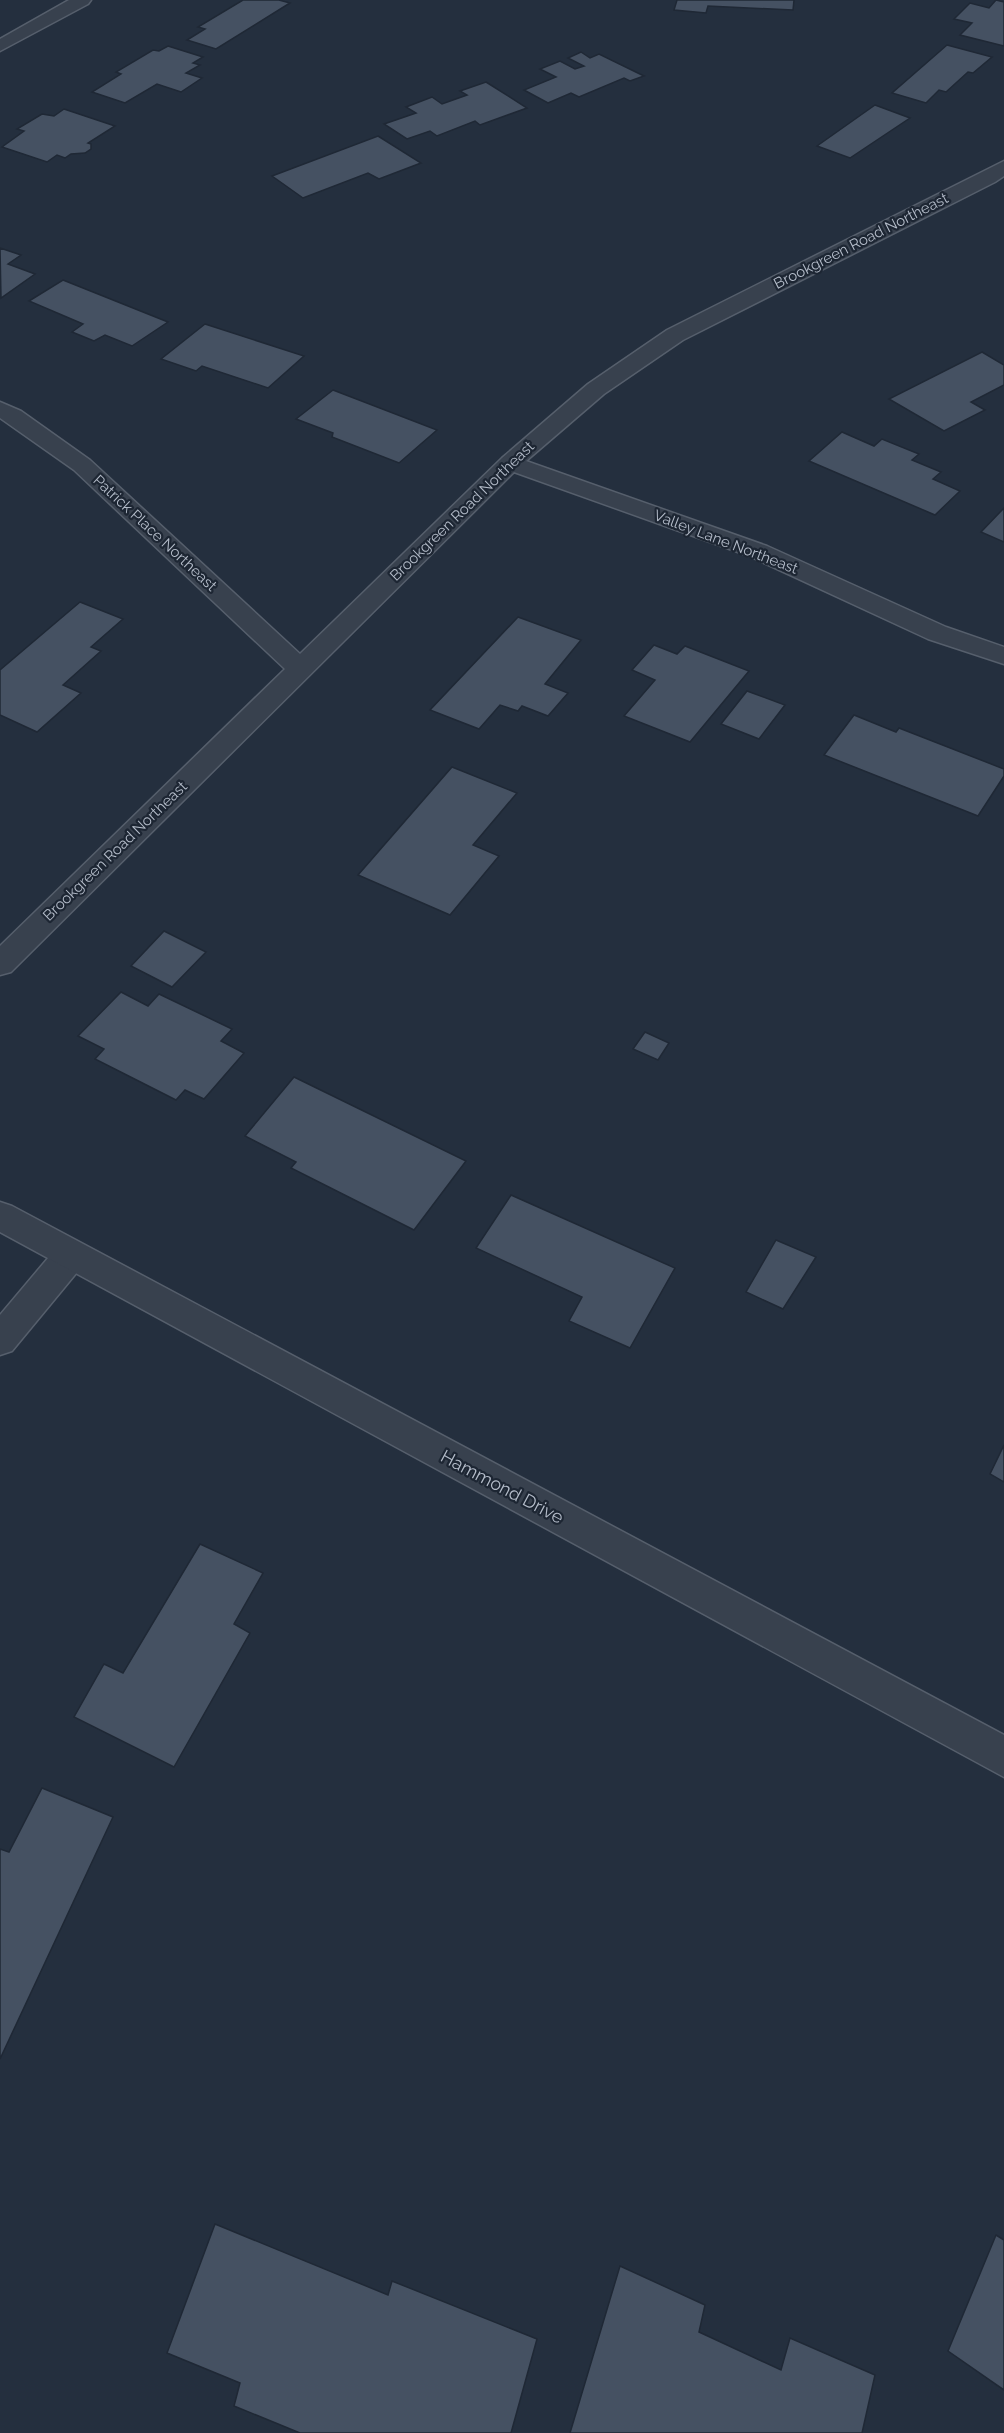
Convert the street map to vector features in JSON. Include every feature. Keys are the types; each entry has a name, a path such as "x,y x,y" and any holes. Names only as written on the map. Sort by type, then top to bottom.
{"street":[{"path":"0,46 82,0"},
{"name":"Brookgreen Road Northeast","path":"0,964 510,463 596,388 675,335 988,178 1004,167"},
{"name":"Patrick Place Northeast","path":"0,409 82,465 300,669"},
{"name":"Valley Lane Northeast","path":"510,463 758,551 937,633 1004,656"},
{"name":"Hammond Drive","path":"0,1216 1004,1757"},
{"path":"0,1340 72,1255"}],"building":[{"path":"243,0 279,0 290,3 216,49 187,40 205,29 198,27"},
{"path":"677,0 794,0 793,10 708,6 706,13 674,10"},
{"path":"996,0 1004,2 1004,46 960,35 972,23 954,19 970,3 989,8"},
{"path":"947,45 992,57 973,73 968,72 946,92 939,90 926,103 892,93"},
{"path":"168,46 203,57 193,63 200,65 186,73 202,78 181,92 157,84 125,103 92,92 121,74 116,72 153,50 159,51"},
{"path":"581,52 590,58 599,54 644,76 630,81 624,78 579,97 571,93 548,103 524,90 556,77 540,69 560,61 575,69 584,66 568,58"},
{"path":"486,82 527,108 480,125 475,121 437,136 430,131 407,139 384,124 416,113 406,107 432,97 442,104 467,95 460,91"},
{"path":"875,105 910,118 850,158 817,146"},
{"path":"64,109 115,126 88,143 91,144 91,149 85,153 71,154 65,158 57,155 47,162 2,147 24,131 17,129 42,114 54,116"},
{"path":"378,136 421,163 379,179 368,173 303,198 272,176"},
{"path":"0,248 21,255 8,264 35,274 1,298"},
{"path":"63,280 168,322 132,346 105,335 94,341 72,332 83,324 29,301"},
{"path":"205,324 304,356 268,388 202,366 196,371 161,359"},
{"path":"982,352 1004,365 1004,385 971,402 985,410 944,431 889,399"},
{"path":"333,390 437,430 399,463 332,437 333,433 296,419"},
{"path":"842,432 874,446 882,439 919,454 912,460 941,472 933,479 960,491 935,515 809,461"},
{"path":"1004,508 1004,542 981,532"},
{"path":"80,602 123,619 91,647 101,651 63,685 81,693 37,732 0,715 0,670"},
{"path":"518,617 581,640 545,684 568,693 548,716 522,706 518,711 500,705 479,729 430,710"},
{"path":"654,645 677,654 685,646 749,671 690,742 624,716 655,680 632,670"},
{"path":"747,691 785,705 759,739 721,724"},
{"path":"854,715 896,732 899,728 1004,769 1004,776 978,816 824,755"},
{"path":"452,767 517,793 473,845 499,856 450,915 358,875"},
{"path":"164,931 206,952 172,987 131,966"},
{"path":"121,992 148,1006 159,994 232,1029 221,1041 244,1053 204,1099 185,1090 176,1100 95,1059 104,1049 78,1036"},
{"path":"645,1032 669,1043 658,1060 633,1049"},
{"path":"294,1077 466,1161 414,1230 291,1168 296,1162 245,1136"},
{"path":"511,1195 675,1268 630,1348 569,1321 582,1297 476,1248"},
{"path":"776,1240 816,1257 783,1309 746,1292"},
{"path":"1004,1445 1004,1482 990,1474"},
{"path":"200,1544 263,1573 234,1624 250,1633 174,1767 74,1717 104,1664 123,1673"},
{"path":"42,1788 113,1817 0,2059 0,1849 9,1852"},
{"path":"215,2224 388,2295 392,2281 537,2339 511,2433 300,2433 234,2406 240,2383 167,2353"},
{"path":"996,2235 1004,2240 1004,2390 948,2351"},
{"path":"620,2266 705,2305 699,2332 781,2370 790,2338 875,2375 862,2433 570,2433"}]}
